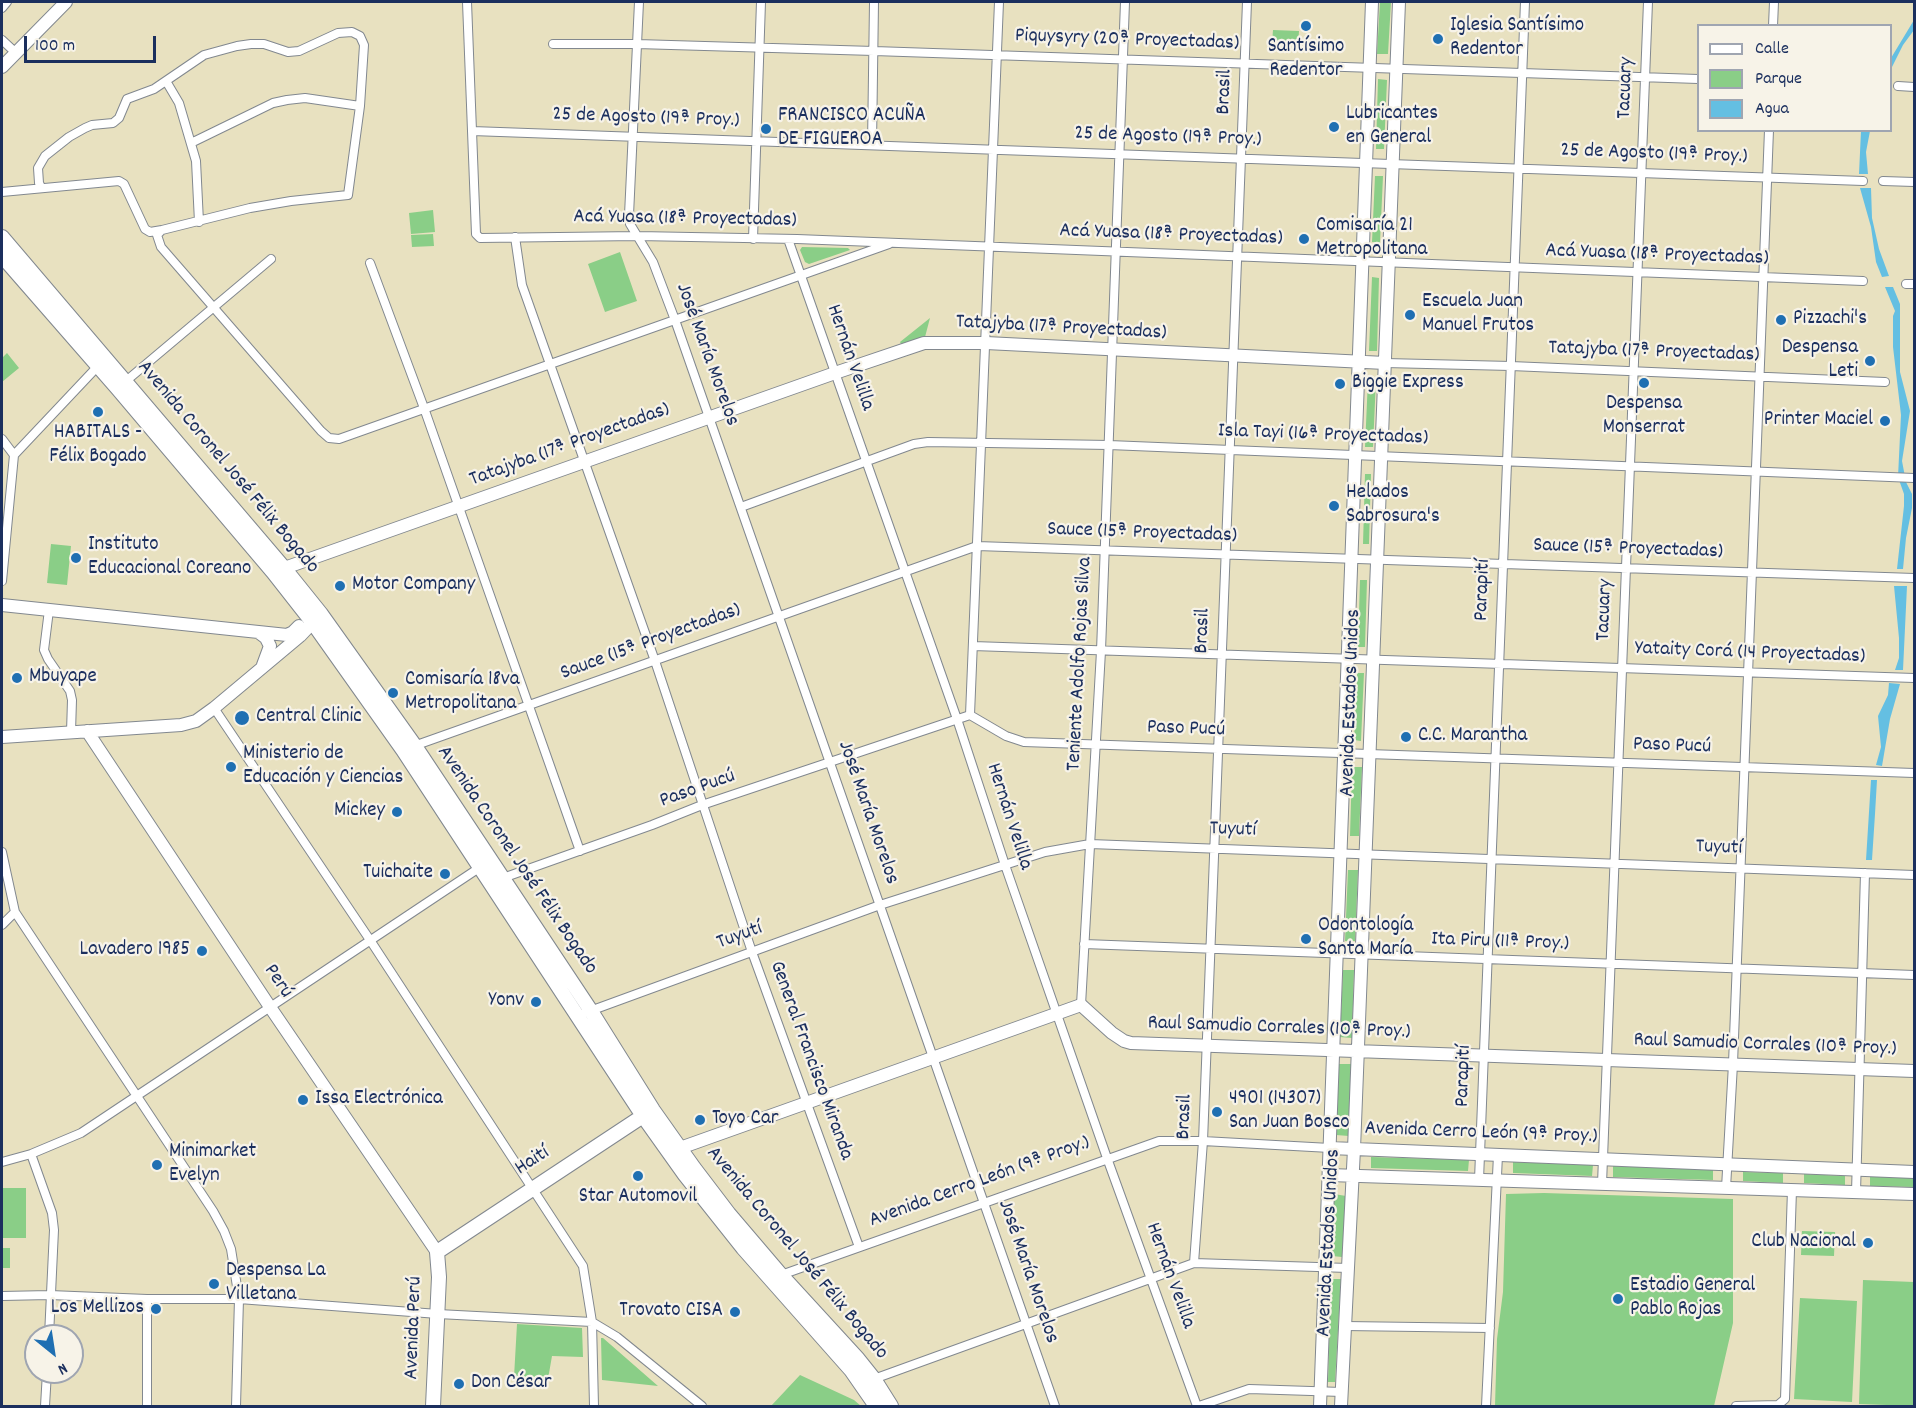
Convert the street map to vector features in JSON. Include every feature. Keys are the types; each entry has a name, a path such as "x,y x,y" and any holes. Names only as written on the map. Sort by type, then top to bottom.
{"main road":[{"name":"Avenida Coronel José Félix Bogado","path":"2,237 126,381 314,615 409,748 585,1013 685,1175 743,1248 891,1407"},
{"name":"Avenida Coronel José Félix Bogado","path":"2,256 279,570"},
{"name":"Avenida Coronel José Félix Bogado","path":"648,1113 680,1148 729,1214 868,1381 876,1407"},
{"name":"Haití","path":"437,1252 648,1113"},
{"name":"Avenida Perú","path":"433,1407 439,1276 437,1252"}],"street":[{"path":"2,8 7,2"},
{"path":"2,67 66,2"},
{"path":"467,2 472,131"},
{"name":"José María Morelos","path":"639,2 630,224 654,262 675,320 1055,1407"},
{"path":"753,239 761,2"},
{"path":"872,145 874,2"},
{"path":"970,715 999,2"},
{"name":"Teniente Adolfo Rojas Silva","path":"1081,1005 1101,651 1125,2"},
{"name":"Brasil","path":"1194,1263 1203,1141 1247,2"},
{"name":"Avenida Estados Unidos","path":"1320,1407 1372,2"},
{"name":"Avenida Estados Unidos","path":"1341,1407 1353,1176 1399,2"},
{"name":"Parapití","path":"1479,1180 1525,2"},
{"name":"Tacuary","path":"1602,1184 1648,2"},
{"path":"1773,24 1774,2"},
{"path":"2,192 122,182 145,229 150,232 250,208 348,195 360,106 364,45 362,38 358,34 346,31 299,51 288,52 264,44 237,46 195,59 154,89 127,99 119,117 113,123 86,128 69,137 45,156 38,168 41,187"},
{"path":"2,40 16,53"},
{"name":"Piquysyry (20ª Proyectadas)","path":"554,44 637,44 874,51 1697,79"},
{"path":"166,81 178,103 196,161 199,222"},
{"path":"1898,86 1914,87"},
{"path":"191,143 273,103 305,98 360,106"},
{"name":"25 de Agosto (19ª Proy.)","path":"472,131 1863,181"},
{"name":"Acá Yuasa (18ª Proyectadas)","path":"472,131 477,236 788,239 1763,278 1863,280"},
{"path":"1726,1188 1733,1064 1769,132"},
{"path":"1883,181 1914,182"},
{"path":"162,230 157,235 161,247 329,438 339,439 893,243"},
{"name":"General Francisco Miranda","path":"515,237 522,285 655,661 752,952 859,1247"},
{"name":"Hernán Velilla","path":"788,239 957,719 1107,1158 1198,1407"},
{"path":"126,381 271,258"},
{"path":"370,263 424,408 580,851"},
{"name":"Tatajyba (17ª Proyectadas)","path":"279,570 924,343 1885,382"},
{"path":"2,581 14,455 98,366"},
{"path":"2,439 14,455"},
{"name":"Isla Tayi (16ª Proyectadas)","path":"741,507 914,444 928,442 1229,450 1914,478"},
{"path":"2,466 13,467"},
{"name":"Sauce (15ª Proyectadas)","path":"409,748 977,546 1914,578"},
{"path":"2,605 287,635 314,615"},
{"path":"49,610 44,650 70,691 71,732"},
{"path":"2,737 181,725 196,721 300,636 314,615"},
{"path":"256,632 270,643 270,649 262,666"},
{"name":"Yataity Corá (14 Proyectadas)","path":"973,646 1914,678"},
{"path":"214,708 370,940 583,1266 592,1322 594,1407"},
{"name":"Paso Pucú","path":"496,880 702,805 970,715 1006,736 1024,742 1914,773"},
{"name":"Perú","path":"87,730 270,1007 437,1252"},
{"name":"Tuyutí","path":"585,1013 880,905 1045,852 1090,844 1914,875"},
{"path":"2,852 15,912 224,1231 231,1249 239,1299 236,1407"},
{"path":"2,1162 31,1154 81,1133 485,863"},
{"path":"1856,1192 1865,873"},
{"path":"2,925 15,912"},
{"name":"Ita Piru (11ª Proy.)","path":"1084,944 1914,975"},
{"path":"680,1148 1081,1005"},
{"name":"Raul Samudio Corrales (10ª Proy.)","path":"1081,1005 1124,1041 1131,1043 1914,1071"},
{"name":"Avenida Cerro León (9ª Proy.)","path":"781,1275 1159,1140 1914,1172"},
{"path":"31,1154 52,1213 54,1230 49,1324"},
{"path":"1486,1407 1498,1155"},
{"path":"1329,1175 1914,1194"},
{"path":"1736,1407 1778,1405 1785,1399 1792,1190"},
{"path":"868,1381 1194,1263 1348,1268"},
{"path":"2,1296 239,1299 438,1314 592,1322 617,1337 702,1407"},
{"path":"147,1299 147,1407"},
{"path":"1345,1326 1490,1328"},
{"path":"45,1407 46,1384"},
{"path":"1198,1407 1249,1389 1342,1392"}],"green space":[{"path":"1380,2 1391,2 1388,54 1377,54"},
{"path":"1273,30 1299,31 1298,45 1272,43"},
{"path":"1378,79 1387,80 1384,149 1376,149"},
{"path":"1375,176 1383,176 1380,243 1372,242"},
{"path":"433,210 435,232 411,234 409,213"},
{"path":"433,234 434,246 412,247 411,235"},
{"path":"802,247 848,248 850,250 809,264 805,262 800,250"},
{"path":"620,252 637,301 605,312 588,264"},
{"path":"1372,277 1379,278 1377,351 1369,351"},
{"path":"930,318 925,337 901,344 900,342"},
{"path":"7,353 19,368 2,382 2,358"},
{"path":"1368,379 1376,379 1373,447 1365,447"},
{"path":"1365,474 1371,474 1369,544 1363,544"},
{"path":"51,544 71,546 67,585 47,583"},
{"path":"1360,580 1367,580 1365,647 1358,647"},
{"path":"1357,673 1364,673 1361,741 1354,740"},
{"path":"1352,767 1362,767 1359,836 1350,836"},
{"path":"1348,870 1358,870 1355,941 1345,941"},
{"path":"1343,970 1354,970 1352,1038 1340,1037"},
{"path":"1339,1064 1351,1064 1349,1136 1336,1135"},
{"path":"1371,1157 1469,1160 1468,1171 1371,1168"},
{"path":"1513,1162 1593,1165 1592,1176 1513,1173"},
{"path":"1613,1166 1713,1170 1713,1180 1613,1177"},
{"path":"1743,1172 1783,1173 1783,1183 1743,1181"},
{"path":"1804,1174 1845,1176 1845,1185 1804,1183"},
{"path":"1870,1176 1914,1178 1914,1187 1870,1186"},
{"path":"2,1188 26,1188 26,1238 2,1238"},
{"name":"Estadio General Pablo Rojas","path":"1544,1193 1733,1199 1733,1323 1714,1406 1495,1406 1497,1339 1503,1292 1506,1194"},
{"path":"1334,1194 1346,1196 1342,1257 1332,1256"},
{"path":"1802,1231 1835,1232 1834,1256 1801,1255"},
{"path":"2,1248 10,1248 10,1268 2,1268"},
{"path":"1331,1279 1341,1279 1335,1382 1328,1382"},
{"path":"1863,1280 1914,1282 1914,1406 1859,1404"},
{"path":"1800,1298 1857,1301 1852,1402 1794,1399"},
{"path":"517,1324 582,1328 583,1357 552,1356 548,1379 514,1377"},
{"path":"601,1338 603,1338 658,1386 602,1380"},
{"path":"800,1375 854,1400 861,1406 771,1406"}],"water":[{"path":"1914,20 1914,30 1892,67 1892,56"},
{"path":"1861,132 1870,132 1866,152 1868,174 1859,174"},
{"path":"1860,188 1871,188 1872,218 1879,249 1889,276 1882,277 1876,262 1871,227"},
{"path":"1885,287 1893,287 1900,304 1900,372 1910,411 1902,461 1906,482 1912,494 1912,508 1903,569 1897,569 1904,494 1898,477 1901,415 1893,347 1895,311"},
{"path":"1894,586 1907,586 1903,670 1895,670 1899,658 1899,638"},
{"path":"1889,683 1900,684 1890,719 1882,766 1876,765 1881,747 1878,716 1888,695"},
{"path":"1871,780 1877,780 1875,814 1872,860 1866,860"}],"place":[{"name":"Santísimo Redentor","path":"1306,26"},
{"name":"Iglesia Santísimo Redentor","path":"1438,39"},
{"name":"Lubricantes en General","path":"1334,127"},
{"name":"FRANCISCO ACUÑA DE FIGUEROA","path":"766,129"},
{"name":"Comisaría 21 Metropolitana","path":"1304,239"},
{"name":"Escuela Juan Manuel Frutos","path":"1410,315"},
{"name":"Pizzachi's","path":"1781,320"},
{"name":"Despensa Leti","path":"1870,361"},
{"name":"Despensa Monserrat","path":"1644,383"},
{"name":"Biggie Express","path":"1340,384"},
{"name":"HABITALS - Félix Bogado","path":"98,412"},
{"name":"Printer Maciel","path":"1885,421"},
{"name":"Helados Sabrosura's","path":"1334,506"},
{"name":"Instituto Educacional Coreano","path":"76,558"},
{"name":"Motor Company","path":"340,586"},
{"name":"Mbuyape","path":"17,678"},
{"name":"Comisaría 18va Metropolitana","path":"393,693"},
{"name":"Central Clinic","path":"242,718"},
{"name":"C.C. Marantha","path":"1406,737"},
{"name":"Ministerio de Educación y Ciencias","path":"231,767"},
{"name":"Mickey","path":"397,812"},
{"name":"Tuichaite","path":"445,874"},
{"name":"Odontología Santa María","path":"1306,939"},
{"name":"Lavadero 1985","path":"202,951"},
{"name":"Yonv","path":"536,1002"},
{"name":"Issa Electrónica","path":"303,1100"},
{"name":"4901 (14307) San Juan Bosco","path":"1217,1112"},
{"name":"Toyo Car","path":"700,1120"},
{"name":"Minimarket Evelyn","path":"157,1165"},
{"name":"Star Automovil","path":"638,1176"},
{"name":"Club Nacional","path":"1868,1243"},
{"name":"Despensa La Villetana","path":"214,1284"},
{"name":"Estadio General Pablo Rojas","path":"1618,1299"},
{"name":"Los Mellizos","path":"156,1309"},
{"name":"Trovato CISA","path":"735,1312"},
{"name":"Don César","path":"459,1384"}]}
